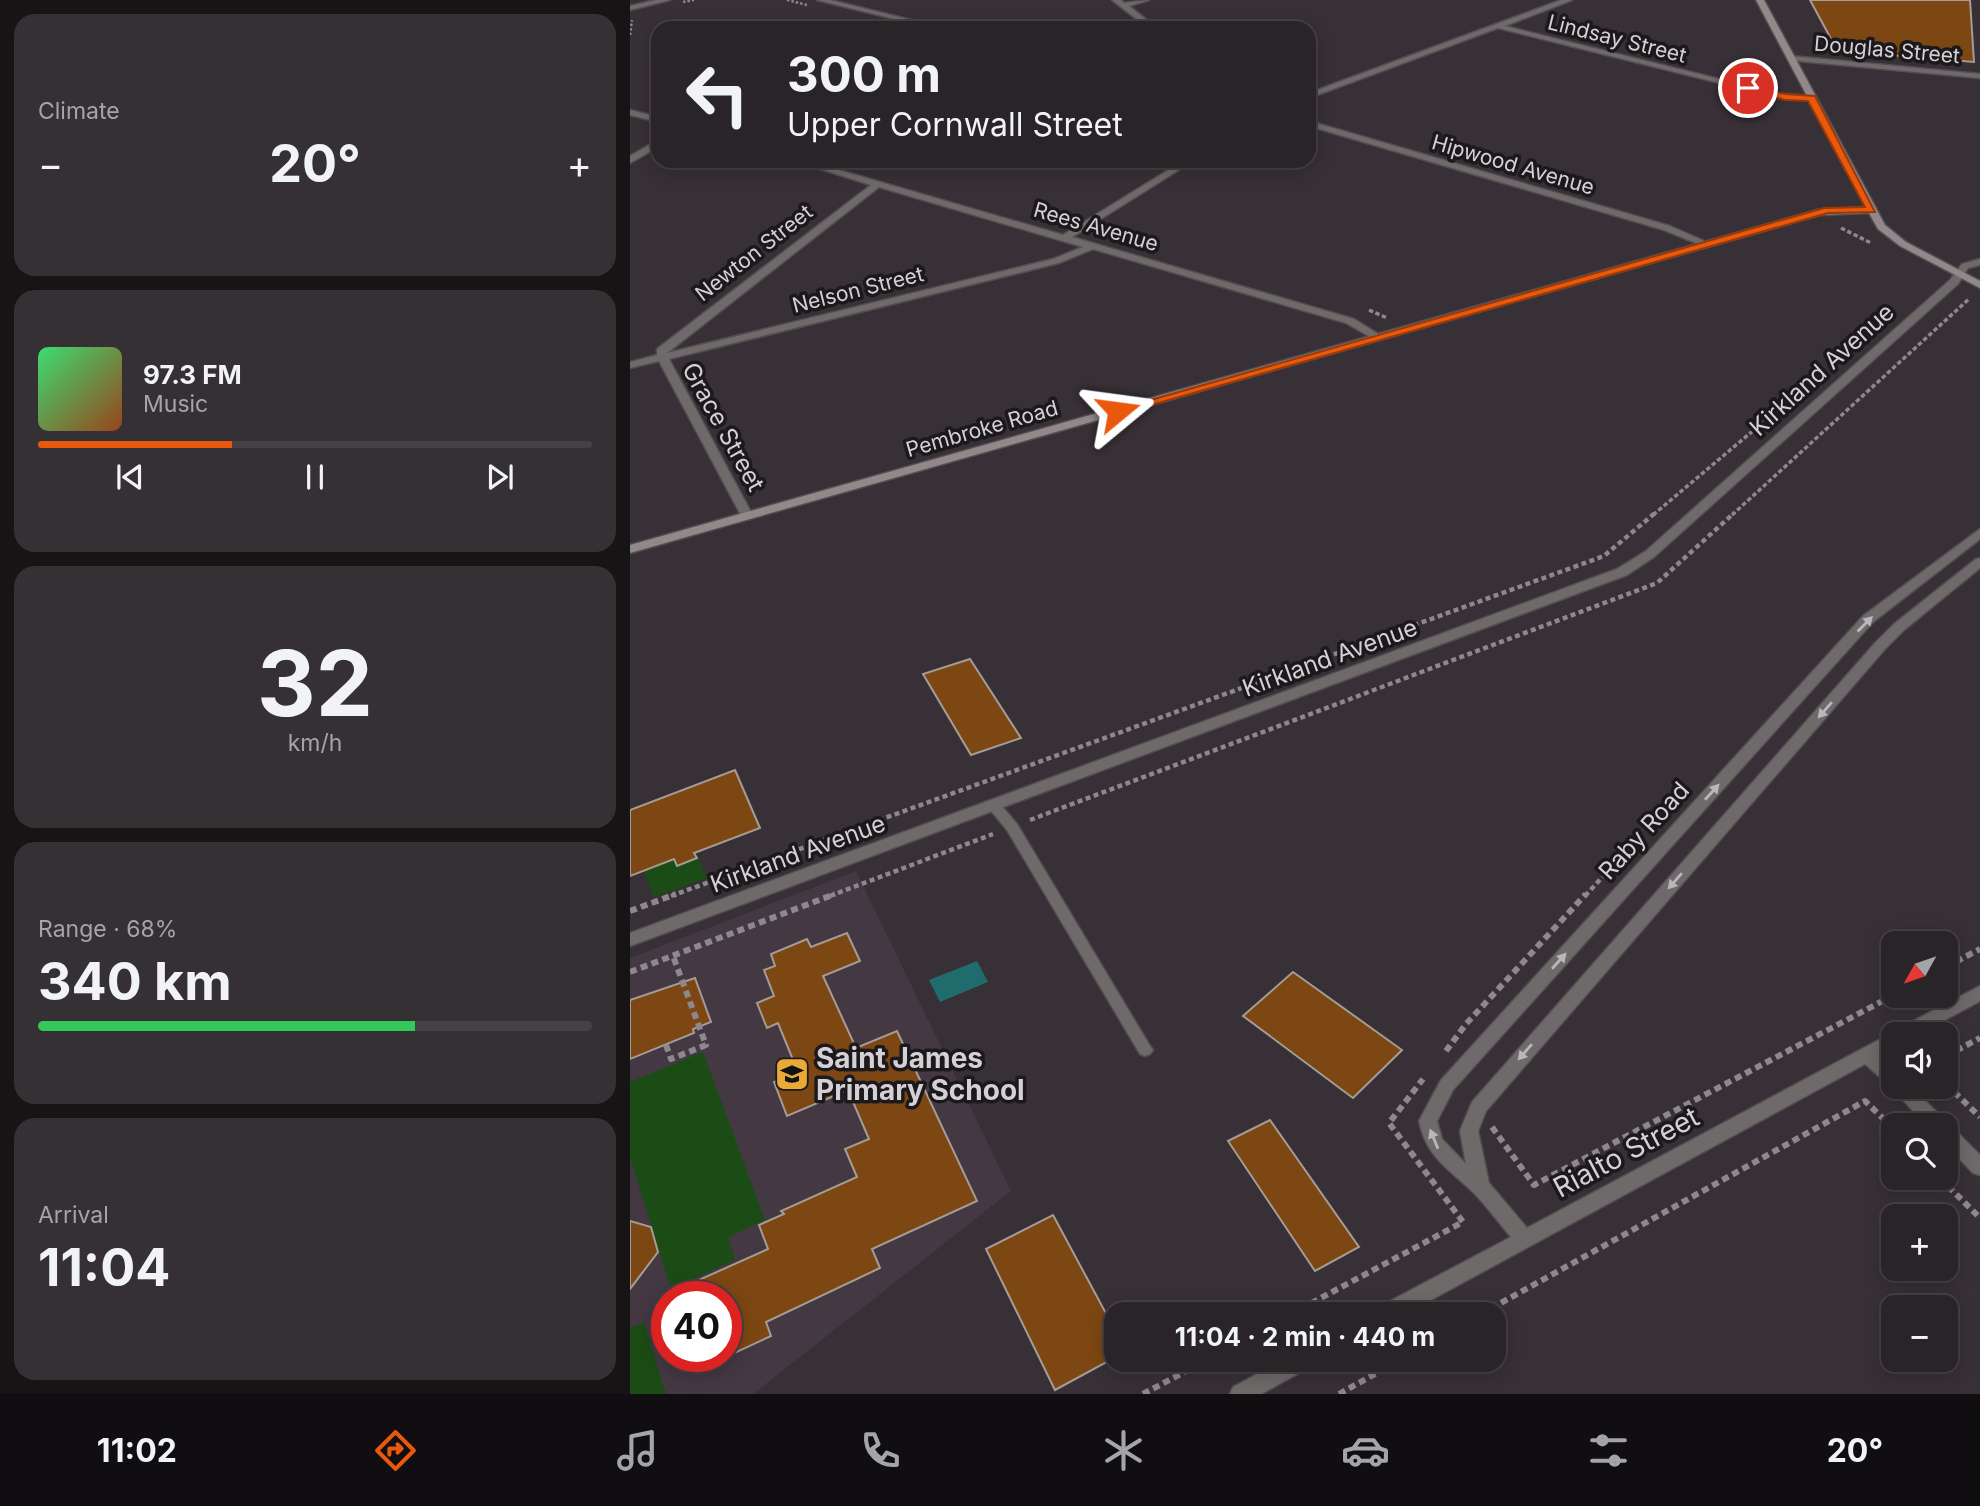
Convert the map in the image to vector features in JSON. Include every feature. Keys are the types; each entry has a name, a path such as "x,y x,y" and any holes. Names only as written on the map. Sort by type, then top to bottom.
{"street":[{"path":"630,8 666,0"},
{"path":"821,0 910,21"},
{"path":"1120,2 1145,0"},
{"path":"1316,93 1568,0"},
{"path":"1760,0 1881,227 1894,238 1980,285"},
{"path":"1120,2 1144,21"},
{"name":"Lindsay Street","path":"1497,26 1780,96 1812,98"},
{"name":"Douglas Street","path":"1791,58 1980,76"},
{"path":"630,112 651,118"},
{"name":"Hipwood Avenue","path":"1316,125 1667,228 1706,244"},
{"path":"630,160 651,147"},
{"name":"Rees Avenue","path":"823,168 1350,321 1378,337"},
{"path":"1064,238 1178,168"},
{"name":"Newton Street","path":"662,357 667,344 877,184"},
{"name":"Pembroke Road","path":"630,549 1828,210 1872,210"},
{"name":"Nelson Street","path":"630,365 1072,257 1093,246"},
{"name":"Kirkland Avenue","path":"630,940 1633,567 1884,345 1965,267 1980,262"},
{"name":"Grace Street","path":"662,357 747,516"},
{"name":"Raby Road","path":"1525,1239 1480,1187 1446,1161 1430,1133 1428,1121 1447,1085 1862,626 1980,533"},
{"name":"Raby Road","path":"1480,1187 1469,1131 1478,1107 1880,646 1899,627 1980,562"},
{"path":"1926,1022 1980,993"},
{"name":"Rialto Street","path":"1408,1302 1881,1047"},
{"path":"1867,1055 1881,1068"},
{"path":"1912,1099 1926,1113"},
{"path":"1958,1145 1980,1167"},
{"path":"1240,1394 1281,1372"}],"lane":[{"path":"993,806 1012,827 1144,1050"}],"path":[{"path":"1838,227 1874,244"},
{"path":"1361,308 1387,315 1385,318 1392,317"},
{"path":"630,911 1604,556 1808,385"},
{"path":"1958,961 1980,949"},
{"path":"666,1045 671,1059 706,1045 673,956"},
{"path":"1501,1116 1492,1126 1534,1185 1881,1002"},
{"path":"1958,1050 1980,1038"},
{"path":"1958,1096 1980,1117"},
{"path":"1503,1302 1865,1101 1881,1116"},
{"path":"1952,1190 1980,1219"},
{"path":"1143,1394 1184,1372"},
{"path":"1339,1394 1378,1372"}],"shaded area":[{"name":"Saint James Primary School","path":"856,871 1011,1191 753,1394 630,1394 630,958"}],"green space":[{"path":"698,857 707,878 654,897 644,871 674,860 677,866"},
{"path":"703,1052 765,1220 728,1237 735,1260 689,1281 668,1281 630,1158 630,1082"},
{"path":"644,1322 651,1345 651,1372 659,1372 666,1394 630,1394 630,1328"}],"water":[{"path":"977,961 988,982 940,1002 929,980"}],"building":[{"path":"1810,0 1970,0 1974,62 1899,56 1875,50 1837,50"},
{"path":"970,659 1021,738 971,755 923,674"},
{"path":"735,770 760,828 694,853 697,858 677,866 674,859 630,876 630,810"},
{"path":"847,933 860,961 823,976 856,1048 897,1031 977,1201 872,1249 880,1268 766,1322 771,1336 742,1350 742,1281 697,1281 768,1249 759,1225 784,1214 781,1211 857,1177 845,1149 869,1139 848,1090 787,1116 774,1082 798,1072 778,1023 767,1028 757,1003 774,996 764,970 775,966 771,954 807,939 811,947"},
{"path":"1293,972 1402,1050 1353,1098 1243,1016"},
{"path":"695,978 711,1022 693,1029 694,1033 630,1059 630,1000"},
{"path":"1270,1120 1359,1247 1315,1271 1228,1141"},
{"path":"1053,1215 1104,1310 1104,1363 1055,1390 986,1249"},
{"path":"630,1221 651,1227 658,1252 630,1289"}],"place":[{"name":"Saint James Primary School","path":"792,1074"}],"route":[{"path":"1118,411 1828,210 1872,210 1812,98 1785,97 1748,88"}]}
